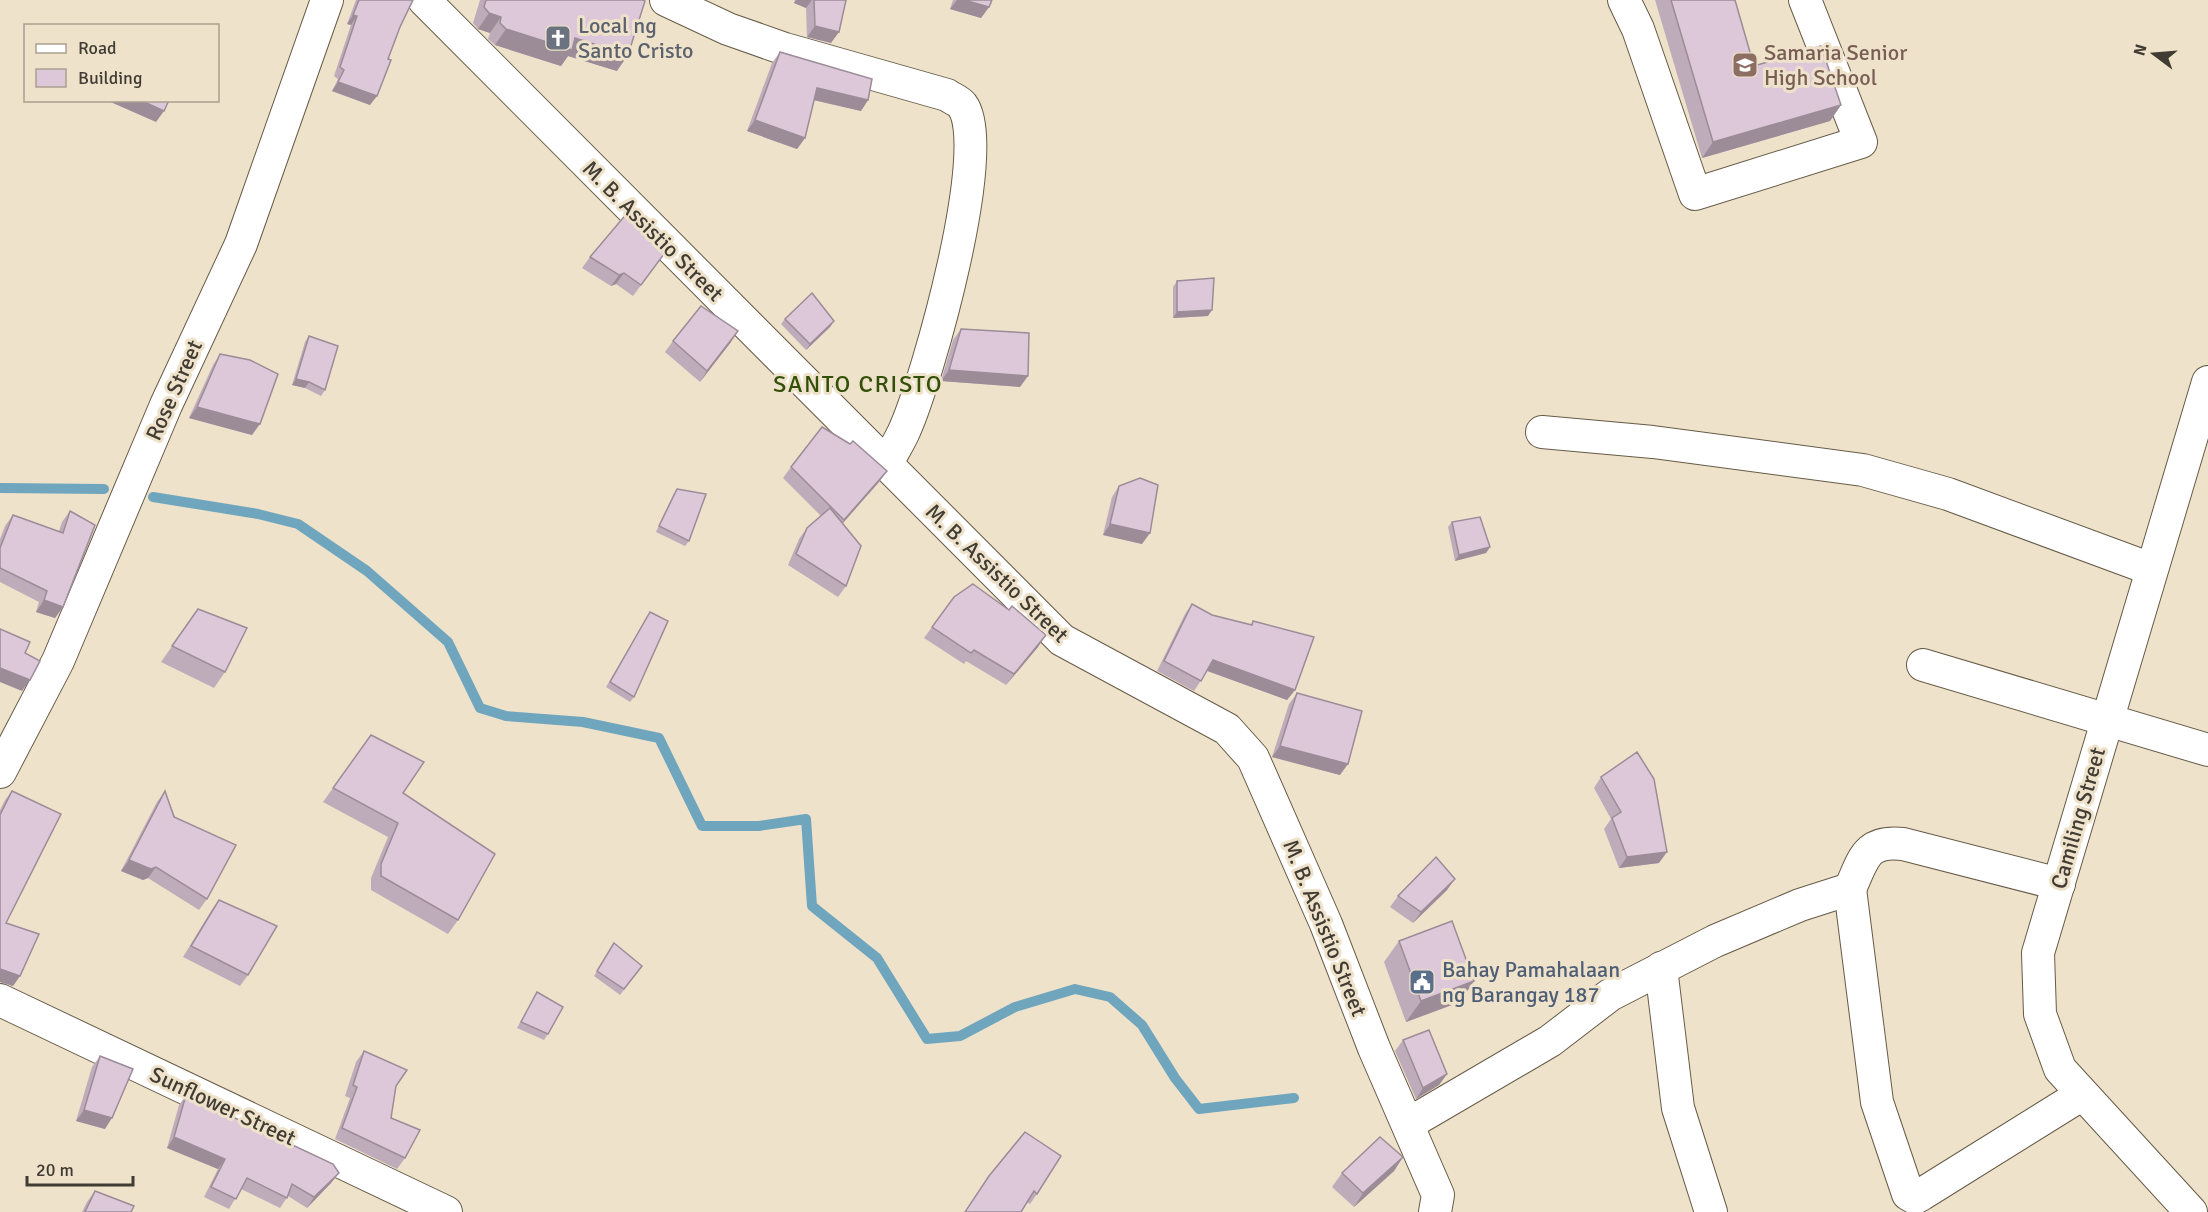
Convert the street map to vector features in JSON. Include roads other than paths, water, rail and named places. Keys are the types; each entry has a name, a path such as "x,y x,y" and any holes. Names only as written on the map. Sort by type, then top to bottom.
{"street":[{"name":"Rose Street","path":"0,772 57,661 166,405 241,244 327,0"},
{"name":"M. B. Assistio Street","path":"424,0 1062,640 1227,729 1252,759 1326,924 1374,1048 1438,1195 1435,1212"},
{"path":"666,0 746,36 947,95 963,105 971,134 970,174 946,295 909,419 886,465"},
{"path":"1624,0 1638,29 1695,194 1861,142 1805,0"},
{"name":"Camiling Street","path":"2191,1212 2081,1095 2060,1069 2040,1014 2038,953 2208,382"},
{"path":"1542,432 1653,442 1863,470 1947,494 2151,569"},
{"path":"1923,665 2208,750"},
{"path":"2059,884 1903,844 1884,842 1872,848 1850,889 1876,1102 1908,1194 1915,1198 1922,1194 2081,1095"},
{"path":"1408,1124 1551,1041 1610,995 1715,941 1850,889"},
{"path":"1661,968 1678,1108 1711,1212"},
{"name":"Sunflower Street","path":"0,1000 446,1212"}],"waterway":[{"path":"0,488 104,489"},
{"path":"153,497 258,514 298,524 367,571 448,642 480,708 506,716 583,722 659,738 702,826 759,826 806,819 812,906 877,958 927,1039 960,1036 1015,1007 1075,989 1110,997 1142,1025 1175,1078 1199,1109 1294,1098"}],"place":[{"name":"Local ng Santo Cristo","path":"558,38"},
{"name":"Samaria Senior High School","path":"1745,65"},
{"name":"Bahay Pamahalaan ng Barangay 187","path":"1422,982"}],"district":[{"name":"SANTO CRISTO","path":"858,384"}]}
